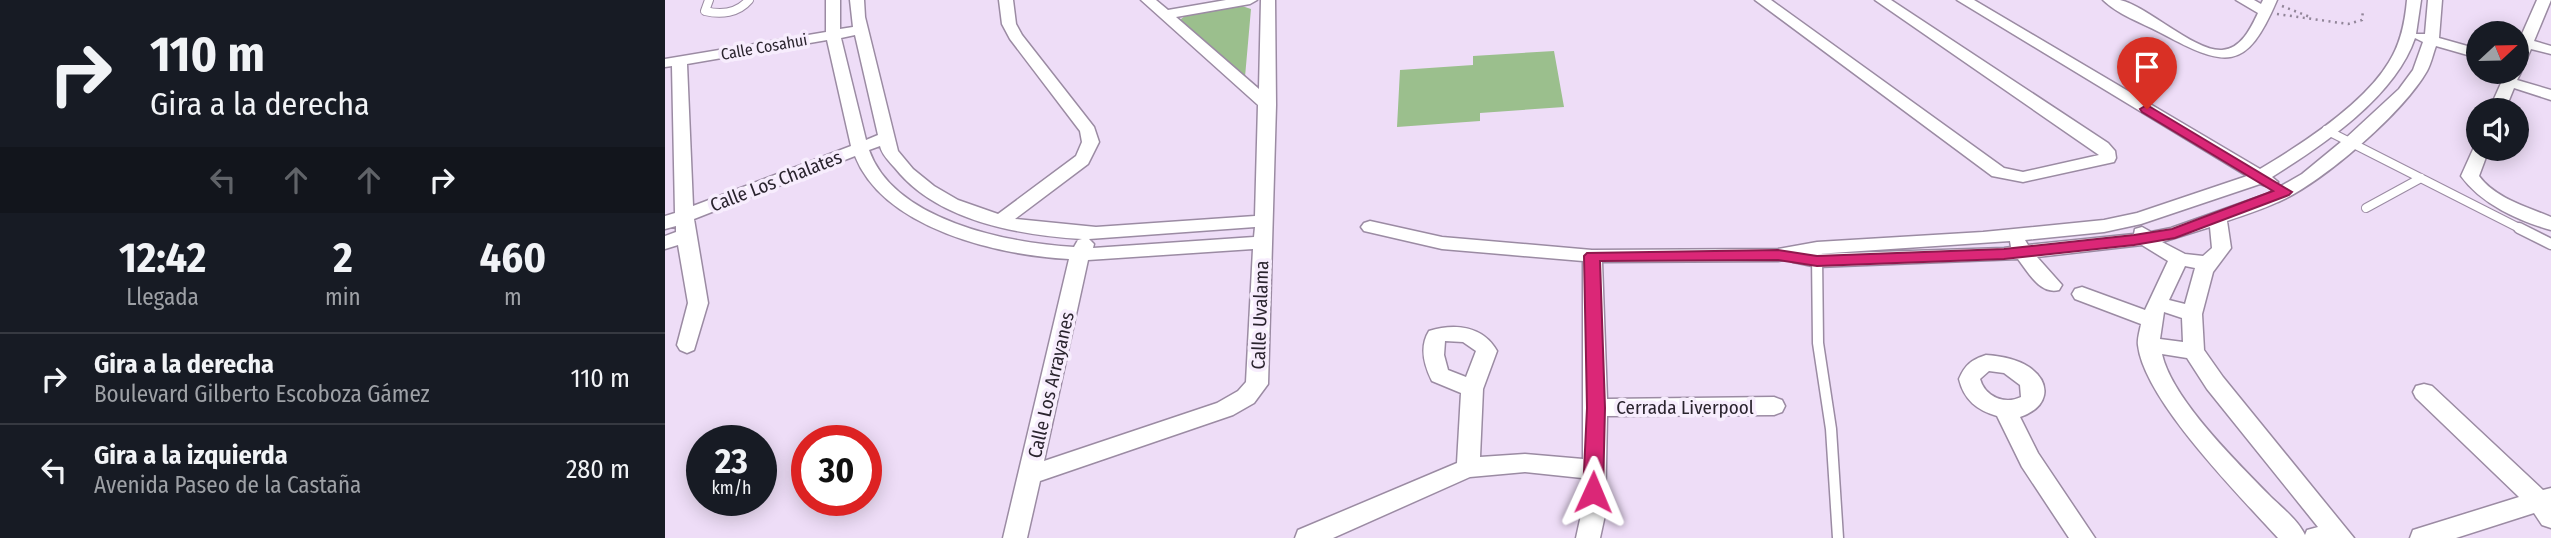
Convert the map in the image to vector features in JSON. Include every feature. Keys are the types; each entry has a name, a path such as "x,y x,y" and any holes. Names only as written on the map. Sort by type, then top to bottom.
{"street":[{"path":"857,0 890,152 901,169 934,197 983,216 1032,227 1090,233 1264,221"},
{"path":"1002,220 1082,159 1088,151 1091,138 1088,130 1014,36 1009,24 1006,0"},
{"path":"1148,0 1268,105"},
{"path":"1164,15 1250,0"},
{"name":"Calle Uvalama","path":"1030,475 1225,409 1254,390 1259,373 1268,105 1268,0"},
{"path":"1762,0 1998,172 2023,177 2108,158 2107,151 2102,147 1882,0"},
{"path":"1964,0 2284,192"},
{"path":"2110,0 2199,48 2222,55 2242,47 2256,32 2269,4 2243,0"},
{"path":"1817,254 2104,226 2141,218 2261,177 2326,130 2378,85 2394,66 2411,29 2414,0"},
{"path":"1370,227 1442,243 1592,256 2022,251 2145,239 2175,233 2284,192 2308,178 2353,141 2404,92 2420,70 2432,36 2434,0"},
{"path":"2529,34 2544,0"},
{"path":"836,1 832,35 860,148 869,170 880,185 909,208 930,220 956,230 998,240 1080,254 1263,242"},
{"path":"2411,29 2466,49"},
{"name":"Calle Cosahui","path":"672,62 862,30"},
{"path":"2432,36 2466,42"},
{"path":"2529,54 2551,50"},
{"path":"672,62 684,226 698,303 687,345"},
{"path":"2528,84 2551,94"},
{"name":"Calle Los Chalates","path":"665,243 684,226 886,138"},
{"path":"2476,161 2470,176 2473,183 2485,192 2551,224"},
{"path":"2141,218 2145,239 2164,253 2179,259 2200,262 2213,259"},
{"path":"2217,218 2221,248 2204,270 2192,314 2193,351 2215,383 2341,538"},
{"name":"Calle Los Chalates","path":"665,223 684,226"},
{"name":"Calle Los Arrayanes","path":"1016,538 1080,254 1090,233"},
{"path":"2012,234 2038,273 2052,285"},
{"path":"1588,538 1593,515 1596,408 1592,256"},
{"path":"2179,259 2154,311 2148,345 2172,400 2294,538"},
{"path":"2083,294 2154,311 2192,314"},
{"path":"2148,345 2193,351"},
{"path":"1468,468 1472,390"},
{"path":"2424,392 2547,506"},
{"name":"Cerrada Liverpool","path":"1596,408 1774,406"},
{"path":"2006,410 2013,431 2028,458 2083,538"},
{"path":"1307,538 1468,468 1525,463 1593,469"},
{"path":"2422,538 2547,506"},
{"path":"2315,538 2341,538"}],"lane":[{"path":"709,0 705,11 710,13 741,8 750,0"},
{"path":"2326,130 2353,141 2551,244"},
{"path":"2367,208 2421,178"},
{"path":"1817,254 1818,342 1831,429 1838,538"}],"path":[{"path":"2269,4 2312,18"},
{"path":"2269,4 2312,18 2356,23 2362,20 2363,10"}],"green space":[{"path":"1242,6 1251,9 1245,77 1240,76 1177,22 1185,16"},
{"path":"1554,51 1564,107 1480,113 1480,121 1397,127 1400,70 1473,65 1473,56"}],"route":[{"path":"1593,492 1596,408 1592,256 1778,255 1817,261 2004,254 2145,239 2175,233 2284,192 2147,109"}]}
